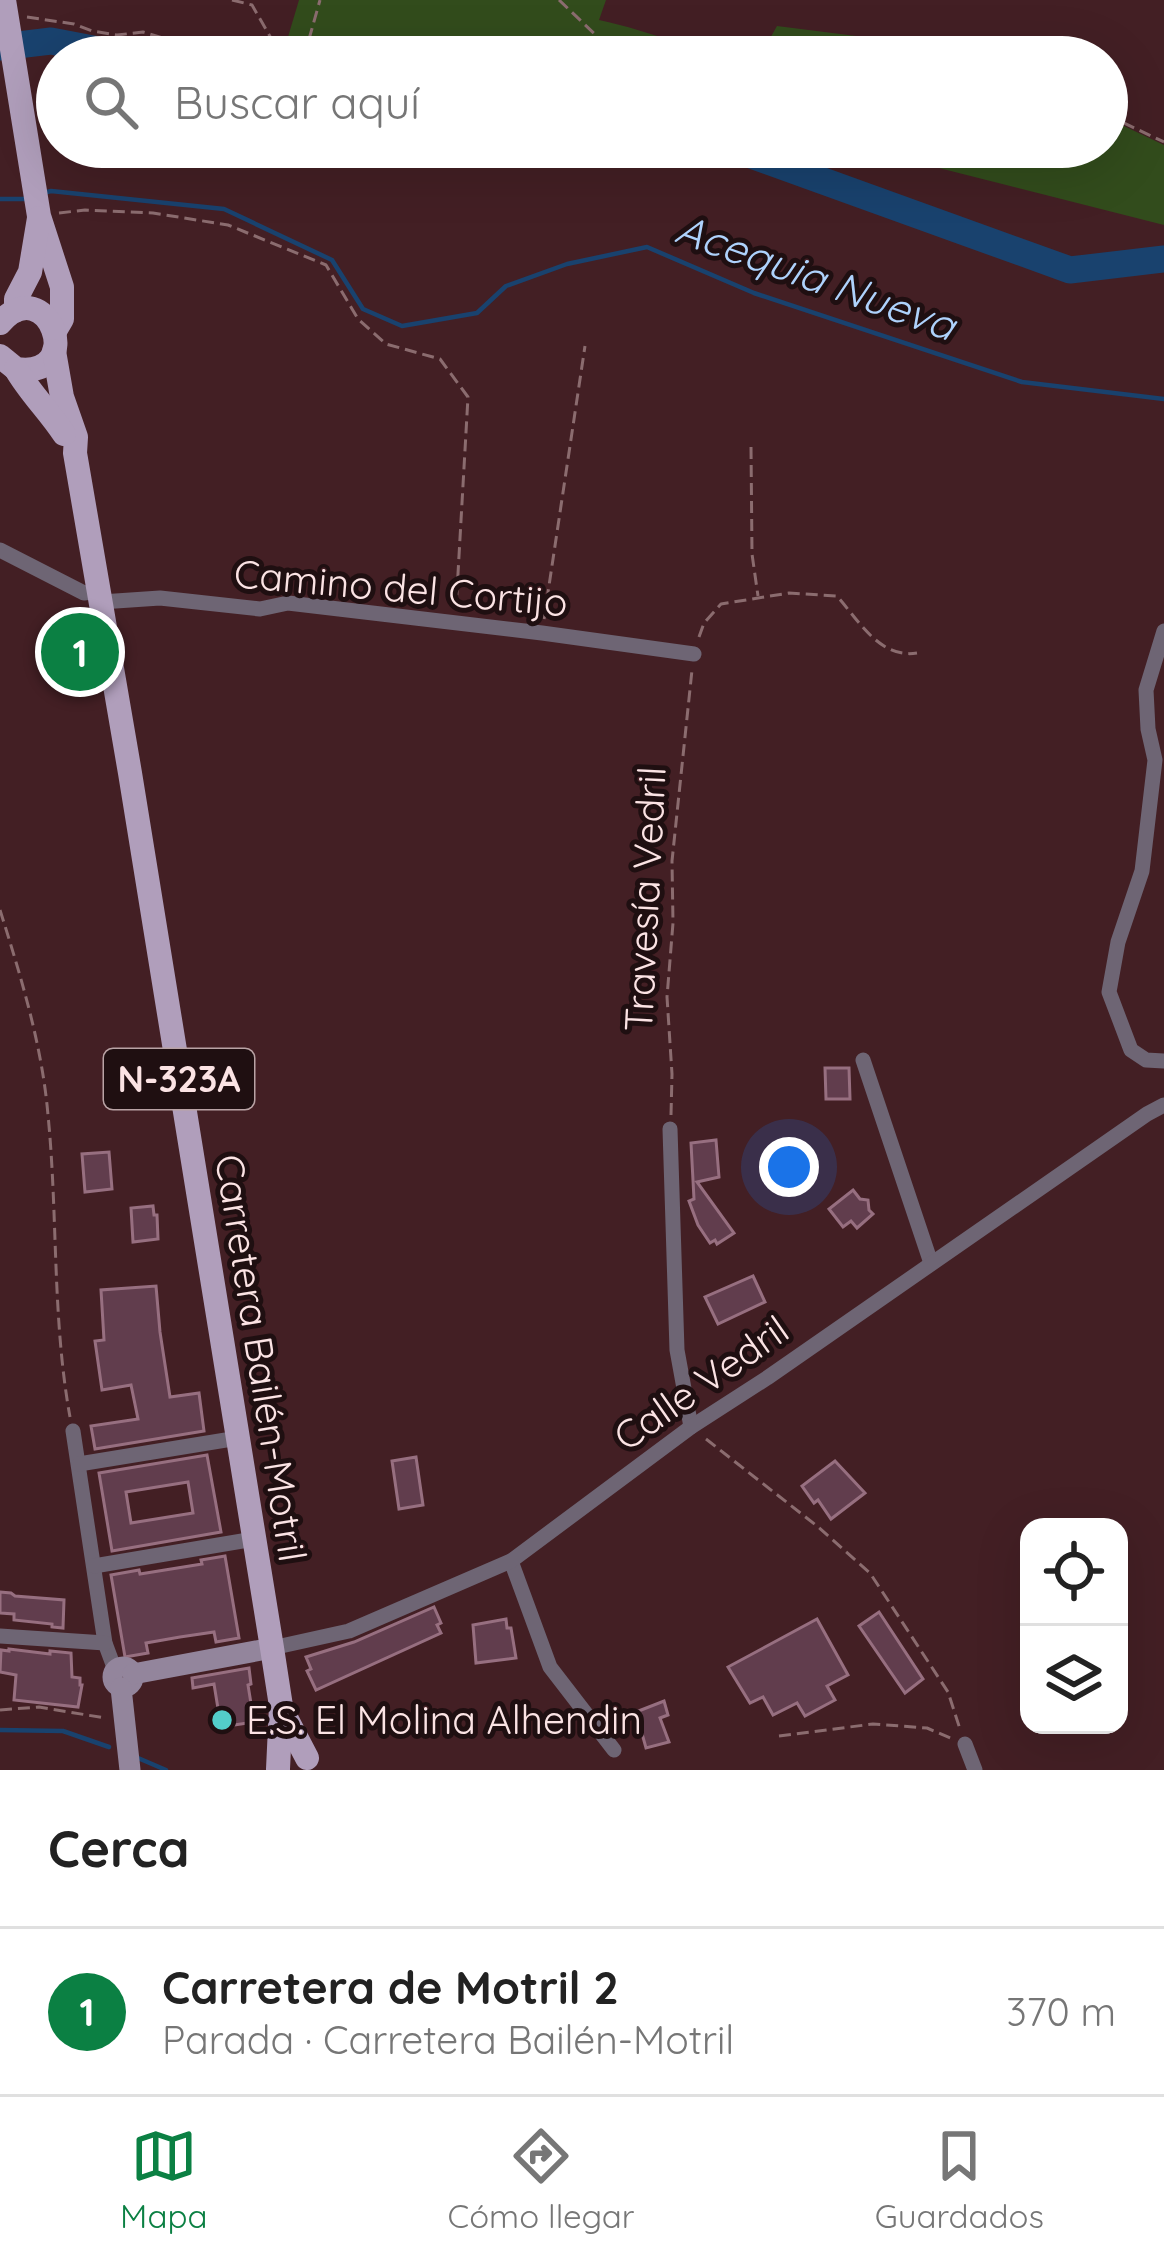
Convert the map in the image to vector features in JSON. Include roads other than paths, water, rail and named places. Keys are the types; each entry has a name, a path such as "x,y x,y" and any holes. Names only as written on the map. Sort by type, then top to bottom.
{"main road":[{"name":"N-323A","path":"5,362 38,368 47,361 62,319 62,286 38,212 11,7"},
{"name":"N-323A","path":"8,317 30,272 38,212"},
{"name":"N-323A","path":"8,317 28,309 39,312 49,319 55,341"},
{"name":"Carretera Bailén-Motril","path":"55,341 61,394 76,437 272,1648 280,1706 277,1770"},
{"name":"Carretera Bailén-Motril","path":"5,362 49,410 75,453"},
{"name":"Carretera Bailén-Motril","path":"280,1706 315,1764"},
{"name":"N-323A","path":"277,1770 291,1759 315,1764"}],"street":[{"path":"0,550 83,593 100,597"},
{"name":"Camino del Cortijo","path":"100,597 260,609 288,603 694,654"},
{"path":"1164,631 1147,689 1154,760 1142,871 1118,942 1108,992 1131,1050 1146,1060 1164,1061"},
{"path":"862,1060 931,1263"},
{"name":"Calle Vedril","path":"272,1648 350,1630 511,1561 691,1427 1164,1105"},
{"path":"670,1129 676,1350 691,1427"},
{"path":"73,1431 105,1643 123,1677 130,1770"},
{"path":"79,1463 238,1438"},
{"path":"94,1566 254,1540"},
{"path":"511,1561 550,1667 614,1750"},
{"path":"0,1636 105,1643"},
{"path":"123,1677 272,1648"},
{"path":"965,1744 975,1770"}],"waterway":[{"path":"0,47 36,43"},
{"path":"787,168 1070,270 1164,259"},
{"name":"Acequia Nueva","path":"43,193 224,209 332,260 363,309 402,326 477,313 506,286 567,264 647,247 754,293 1022,382 1164,399"},
{"name":"Acequia Nueva","path":"0,199 27,199"},
{"path":"0,1730 63,1731 109,1747"},
{"path":"138,1758 166,1770"}],"place":[{"name":"Carretera de Motril 2","path":"80,652"},
{"name":"E.S. El Molina Alhendin","path":"222,1720"}]}
